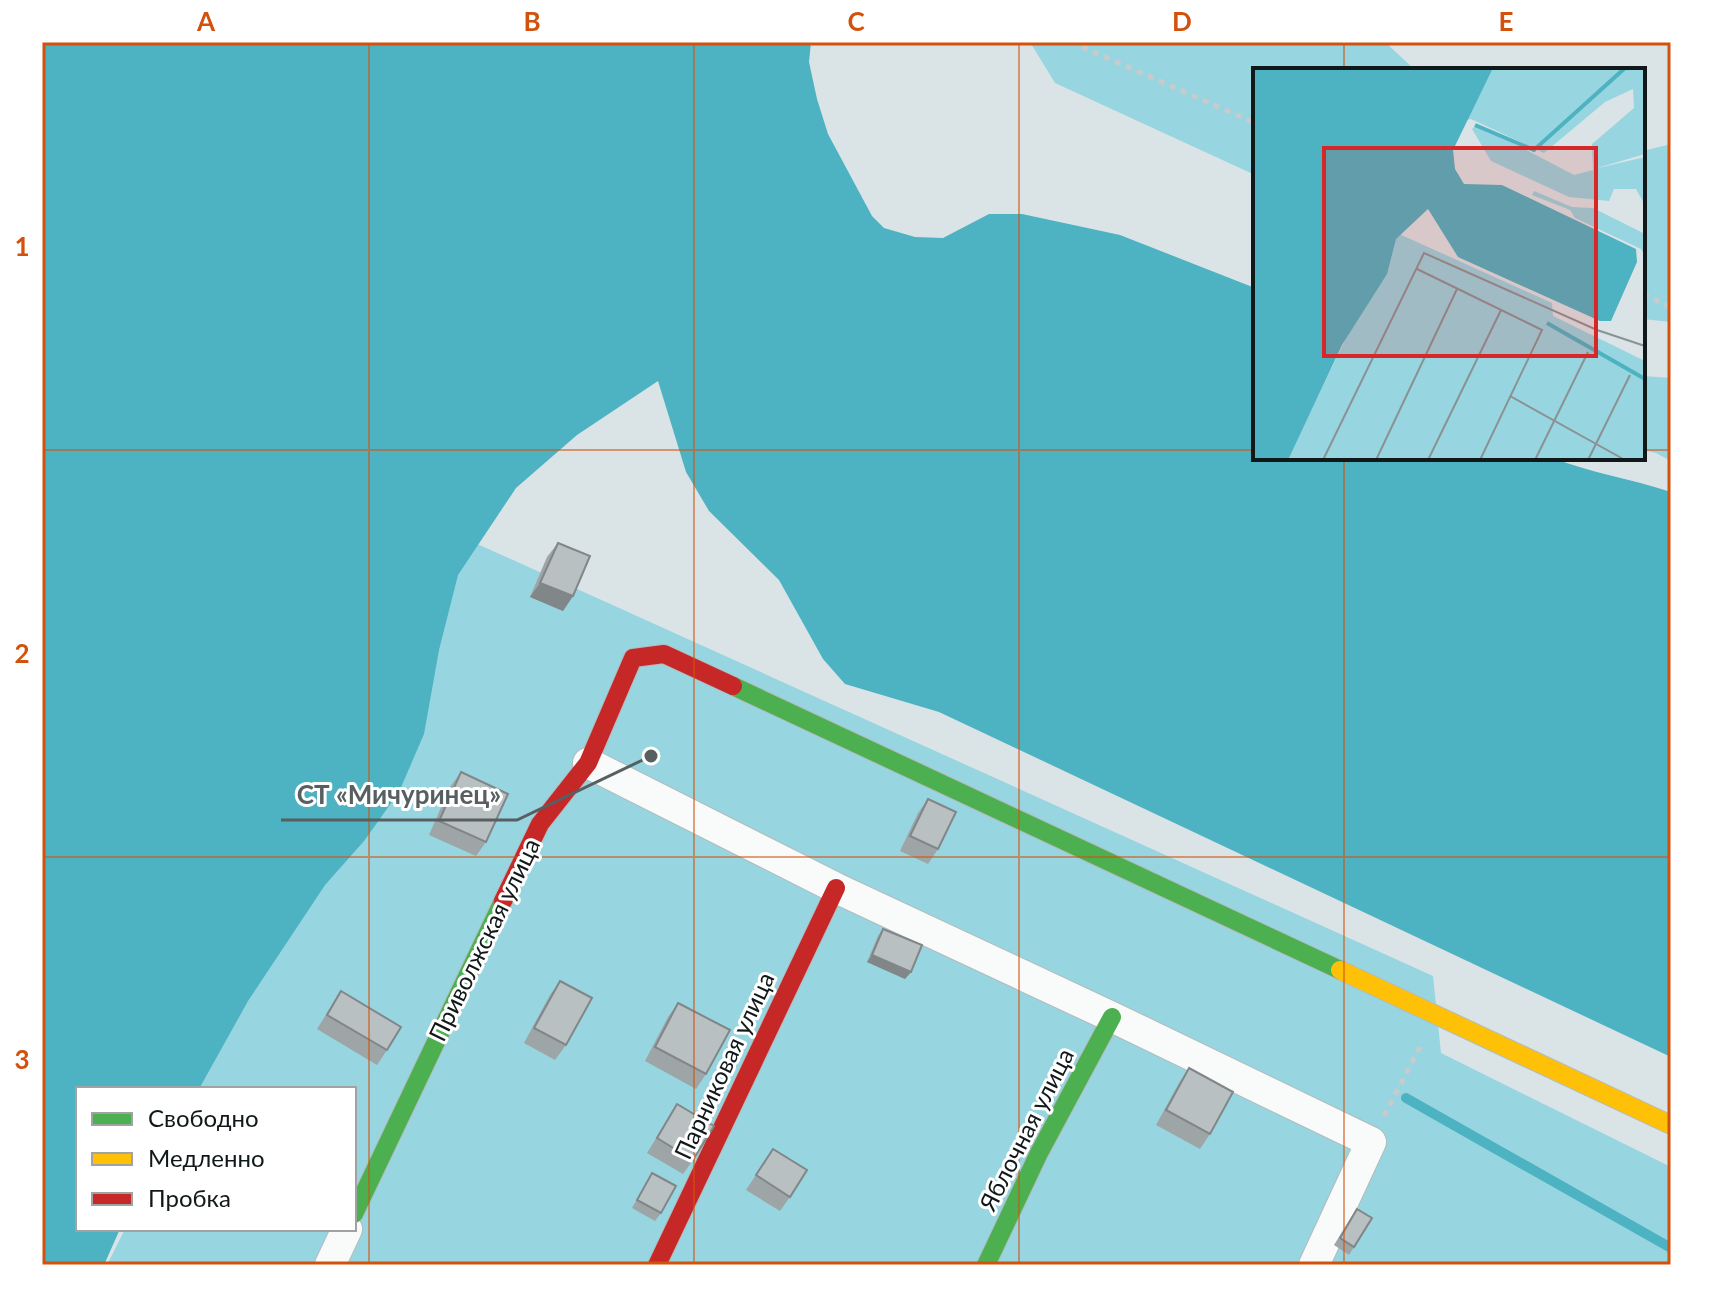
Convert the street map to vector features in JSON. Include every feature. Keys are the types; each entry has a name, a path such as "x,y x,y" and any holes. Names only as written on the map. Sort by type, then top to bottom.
{"street":[{"name":"Приволжская улица","path":"356,1210 540,824 588,763 633,658 664,654 1437,1015"},
{"path":"588,763 836,888 1371,1142 1314,1265"},
{"name":"Парниковая улица","path":"657,1265 836,888"},
{"path":"1437,1015 1671,1125"},
{"name":"Яблочная улица","path":"986,1265 1039,1153 1112,1017"},
{"path":"330,1265 346,1231"}],"path":[{"path":"1071,42 1253,122"},
{"path":"1645,295 1671,307"},
{"path":"1371,1142 1437,1015"}],"shaded area":[{"path":"42,42 811,42 809,62 828,134 872,216 884,228 915,237 943,238 989,214 1022,214 1120,235 1253,287 1253,460 1559,460 1671,492 1671,1057 939,712 845,684 823,659 779,580 709,511 686,472 658,381 577,435 516,488 458,575 439,650 424,734 399,792 364,841 325,885 248,1001 200,1087 76,1087 76,1231 119,1231 104,1265 42,1265"},
{"path":"1030,42 1385,42 1413,68 1253,68 1253,174 1055,83"},
{"path":"1671,144 1671,322 1645,319 1645,150"},
{"path":"1645,376 1671,378 1671,461 1645,450"},
{"path":"462,537 1433,976 1441,1053 1671,1167 1671,1265 107,1265 124,1231 356,1231 356,1087 194,1087"}],"building":[{"path":"558,543 590,556 573,596 540,583"},
{"path":"461,772 508,794 486,842 439,821"},
{"path":"928,799 956,812 938,849 910,836"},
{"path":"883,929 922,945 911,972 872,955"},
{"path":"560,981 592,998 566,1045 534,1028"},
{"path":"341,991 401,1027 387,1050 327,1015"},
{"path":"678,1003 730,1030 706,1074 655,1047"},
{"path":"1189,1068 1233,1092 1210,1134 1166,1110"},
{"path":"677,1104 714,1126 693,1160 657,1138"},
{"path":"773,1149 807,1170 790,1197 756,1175"},
{"path":"652,1173 676,1186 661,1213 637,1200"},
{"path":"1357,1209 1372,1218 1354,1247 1340,1238"}],"waterway":[{"path":"1406,1098 1671,1248"}],"traffic: fast":[{"path":"733,686 1340,970"},
{"path":"356,1210 503,901"},
{"path":"986,1265 1039,1153 1112,1017"}],"traffic: slow":[{"path":"1340,970 1671,1125"}],"traffic: jam":[{"path":"503,901 540,824 588,763 633,658 664,654 733,686"},
{"path":"657,1265 836,888"}],"place":[{"name":"СТ «Мичуринец»","path":"651,756"}]}
